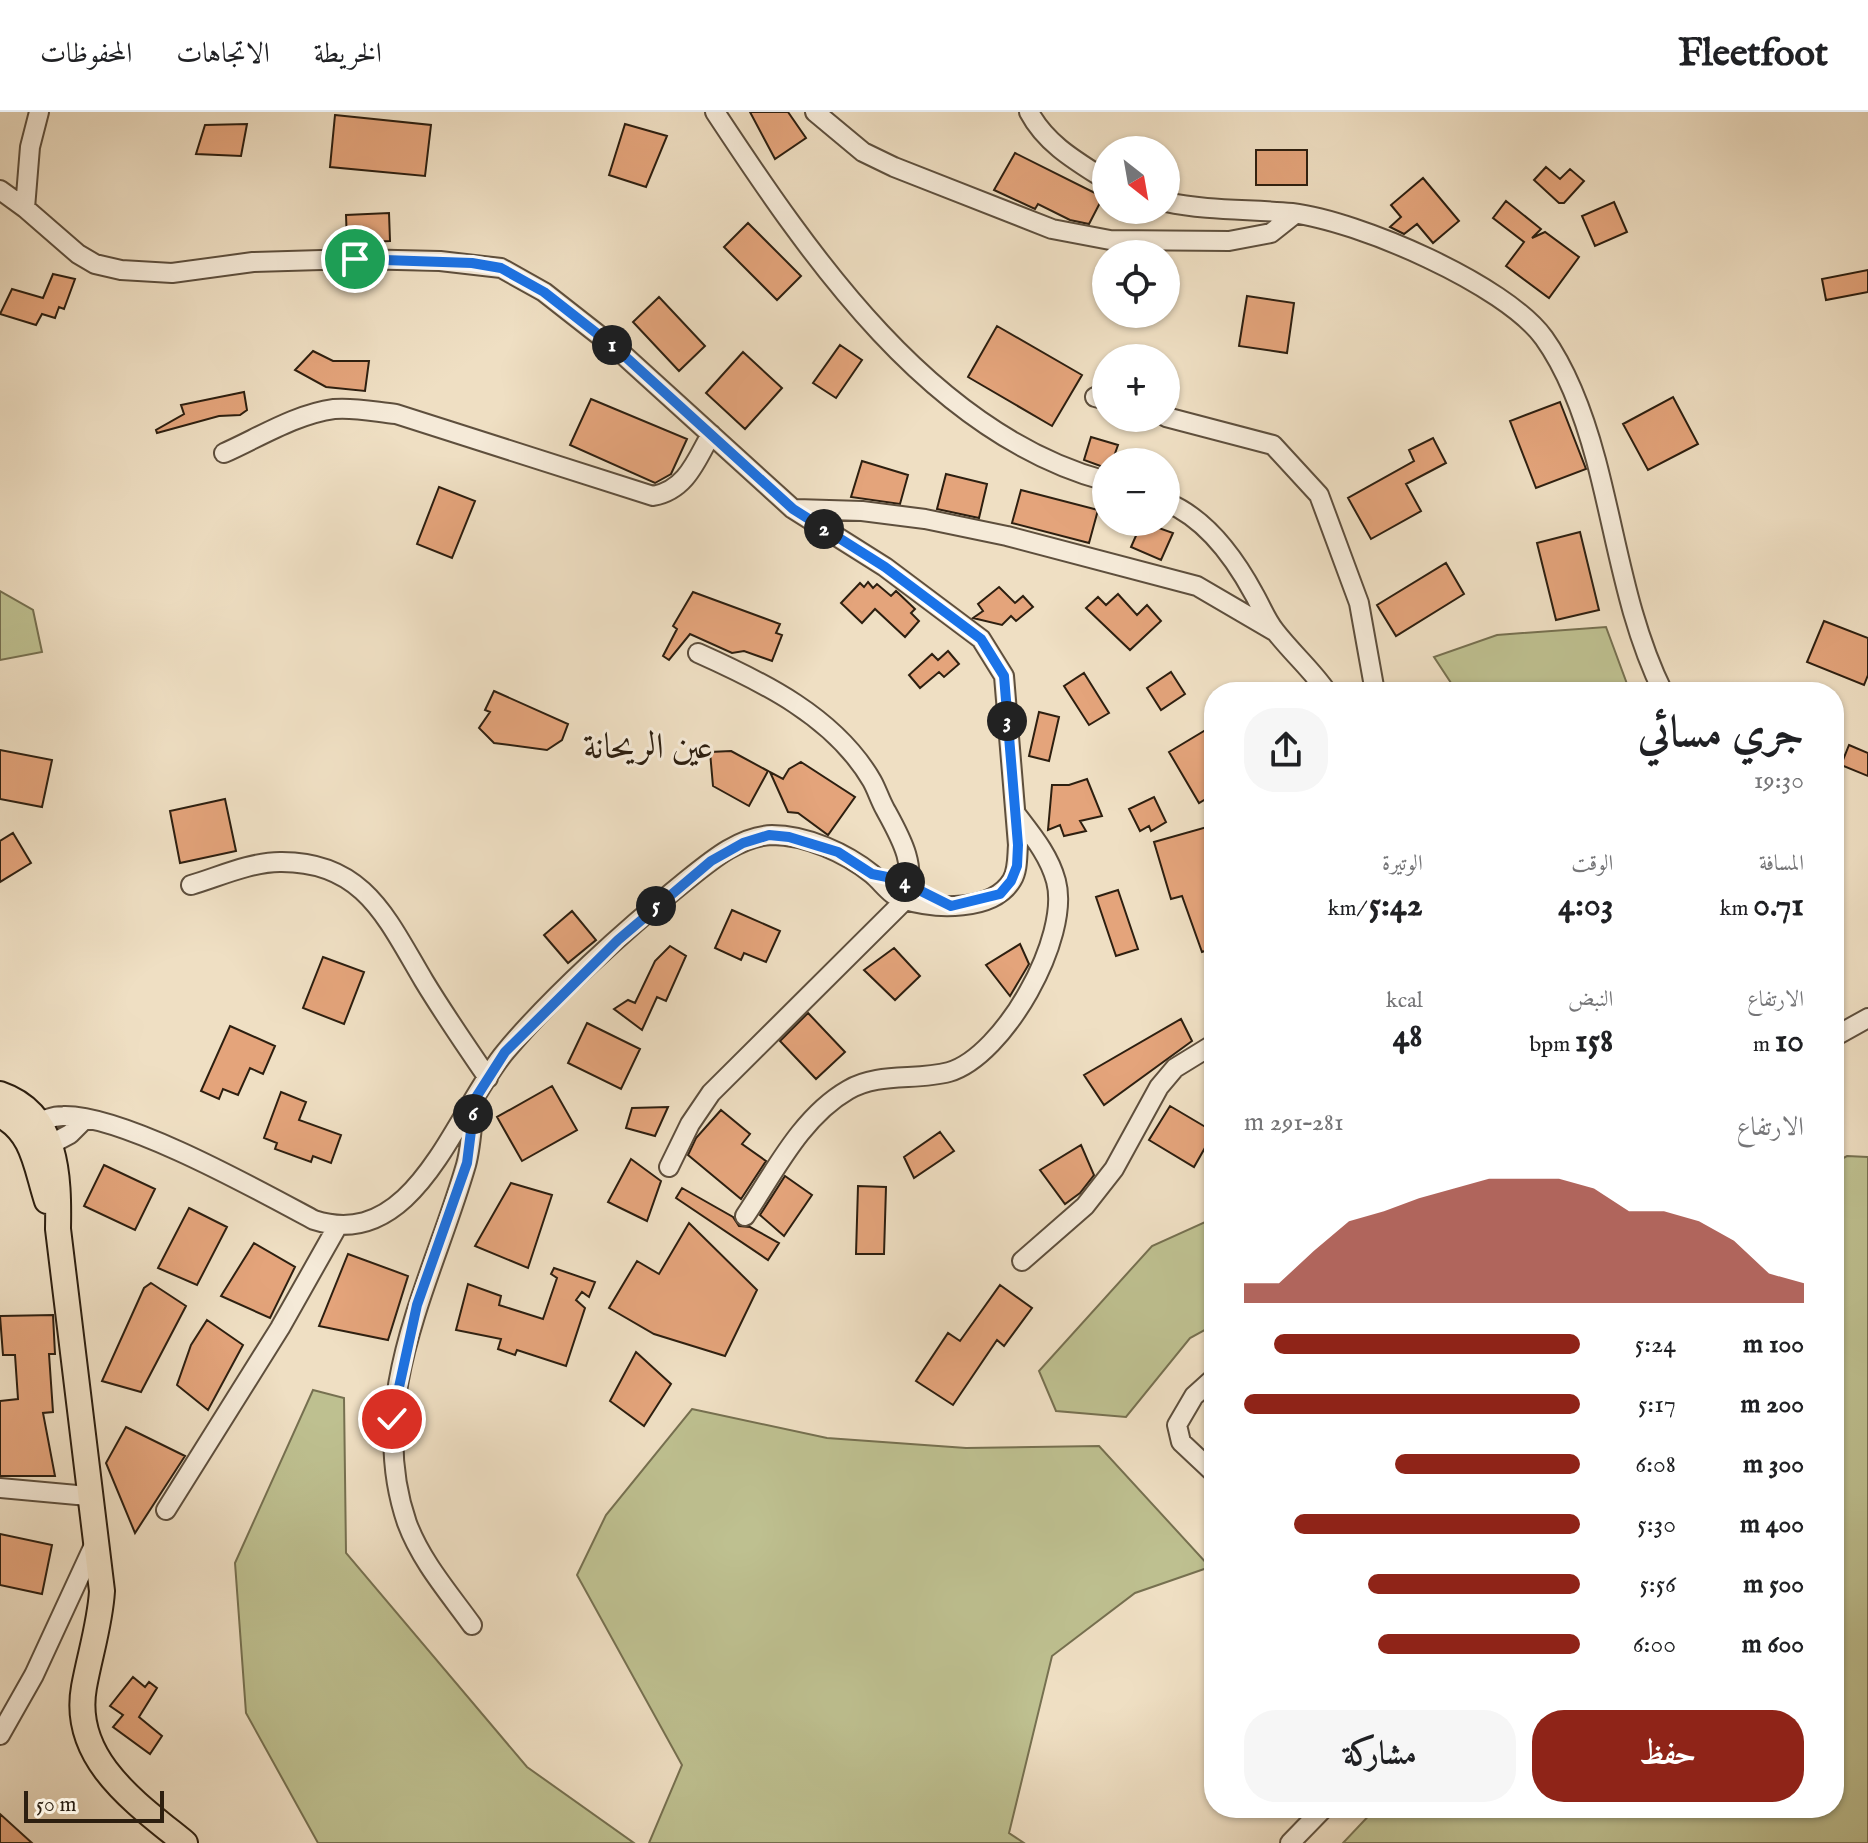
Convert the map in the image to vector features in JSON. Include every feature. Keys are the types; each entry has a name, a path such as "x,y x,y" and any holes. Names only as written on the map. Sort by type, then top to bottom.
{"main road":[{"path":"0,1094 13,1098 37,1137 59,1192 58,1229 88,1496 96,1540 101,1617 84,1688 81,1715 87,1738 100,1763 125,1794 185,1843"},
{"path":"0,1115 37,1137"}],"street":[{"path":"25,208 30,147 39,112"},
{"path":"715,112 749,165 810,247 897,348 992,430 1060,468 1092,477"},
{"path":"815,112 863,152 1052,229 1110,240 1229,241 1271,233 1295,214"},
{"path":"1029,112 1053,143 1092,170"},
{"path":"0,190 78,254 95,264 121,270 172,273 253,262 355,259 472,263 501,268 544,292 580,318 793,509 885,567 968,628 998,661 1004,676 1018,845 1017,866 1011,881 1000,894 951,906 901,890 838,852 789,837 769,835 743,843 711,861 618,940 505,1052 438,1162 421,1181 372,1220 355,1227 337,1227 314,1220 163,1144 85,1119 63,1116 37,1137"},
{"path":"1180,205 1206,210 1295,214 1395,242 1471,280 1543,336 1566,376 1590,438 1632,617 1659,682"},
{"path":"224,453 305,417 334,409 366,410 396,414 653,496 670,493 685,480 711,434"},
{"path":"1180,421 1273,445 1319,495 1359,603 1373,682"},
{"path":"1180,508 1209,531 1246,579 1274,631"},
{"path":"793,509 862,511 925,519 1007,536 1197,586 1274,631 1310,667 1320,682"},
{"path":"669,1167 690,1124 711,1093 886,918 901,890 906,850 872,782 856,758 794,701 698,653"},
{"path":"745,1216 798,1134 847,1090 873,1080 949,1072 970,1062 1000,1034 1038,980 1054,916 1057,884 1045,853 1014,812"},
{"path":"191,885 277,862 310,864 343,875 370,895 392,922 423,979 488,1078"},
{"path":"1844,1031 1868,1018"},
{"path":"1022,1261 1085,1206 1114,1169 1159,1087 1175,1068 1204,1050"},
{"path":"472,1625 426,1562 407,1523 395,1464 392,1419 417,1305 467,1163 475,1099"},
{"path":"37,1137 70,1134 85,1119"},
{"path":"166,1510 280,1328 337,1227"},
{"path":"1204,1387 1194,1396 1177,1425 1181,1442 1204,1464"},
{"path":"0,1488 88,1496"},
{"path":"0,1735 34,1675 96,1540"},
{"path":"1290,1843 1314,1818"}],"green space":[{"path":"0,591 33,610 42,652 0,660"},
{"path":"1606,627 1626,682 1450,682 1434,657 1497,635"},
{"path":"1868,1157 1868,1843 1343,1843 1367,1818 1844,1818 1844,1158"},
{"path":"1204,1223 1204,1330 1190,1338 1126,1417 1056,1411 1039,1371 1152,1246"},
{"path":"313,1390 344,1398 346,1553 527,1767 634,1843 318,1843 246,1713 235,1563"},
{"path":"692,1409 827,1438 966,1448 1099,1446 1204,1560 1204,1569 1135,1593 1052,1656 1009,1833 1024,1843 649,1843 682,1765 577,1575 606,1515"}],"building":[{"path":"750,112 788,112 806,138 775,159"},
{"path":"335,115 431,125 425,176 330,167"},
{"path":"247,124 241,156 196,154 205,125"},
{"path":"625,124 667,136 646,187 609,175"},
{"path":"1256,150 1307,150 1307,185 1256,185"},
{"path":"1015,153 1092,192 1092,218 1089,224 1070,220 1038,204 1035,209 994,190"},
{"path":"1546,167 1560,179 1570,169 1584,181 1564,203 1559,203 1534,180"},
{"path":"1423,178 1459,221 1433,243 1417,224 1404,234 1390,227 1401,217 1391,205"},
{"path":"1506,201 1541,229 1532,238 1545,232 1579,257 1549,298 1506,266 1524,242 1493,218"},
{"path":"1614,202 1627,232 1595,246 1582,216"},
{"path":"389,213 390,241 347,243 346,215"},
{"path":"748,223 801,276 777,300 724,247"},
{"path":"1868,270 1868,292 1826,300 1822,279"},
{"path":"53,274 75,279 64,309 59,307 55,318 42,314 36,325 0,314 12,289 43,298"},
{"path":"1247,296 1294,303 1287,353 1239,346"},
{"path":"659,297 705,346 679,371 633,322"},
{"path":"997,326 1082,375 1052,426 968,377"},
{"path":"840,345 862,360 836,398 813,383"},
{"path":"313,351 333,361 369,361 365,391 326,387 295,370"},
{"path":"743,352 782,388 745,429 706,393"},
{"path":"244,392 247,410 240,415 219,416 157,433 156,430 184,414 181,405"},
{"path":"1673,397 1698,444 1648,470 1623,424"},
{"path":"591,399 687,439 671,474 655,483 570,445"},
{"path":"1560,402 1586,469 1536,488 1510,421"},
{"path":"1091,437 1118,445 1117,448 1092,448 1092,463 1084,460"},
{"path":"1433,438 1446,463 1406,484 1421,511 1371,539 1348,498 1414,461 1409,450"},
{"path":"862,461 908,475 900,504 851,497"},
{"path":"946,474 987,484 979,518 937,509"},
{"path":"439,487 475,501 452,558 417,544"},
{"path":"1021,490 1092,508 1089,543 1012,523"},
{"path":"1580,532 1599,610 1556,620 1537,543"},
{"path":"1136,536 1172,536 1161,560 1131,547"},
{"path":"1446,563 1464,594 1396,636 1377,605"},
{"path":"868,582 873,588 877,584 891,596 896,591 915,609 911,613 919,621 905,637 875,609 862,623 841,603 860,583 864,587"},
{"path":"999,587 1015,603 1023,596 1033,607 1016,621 1011,616 1002,625 973,618 983,611 978,604"},
{"path":"693,592 780,624 776,633 782,635 772,661 744,651 732,653 690,634 669,660 663,656 677,629 673,626"},
{"path":"1118,594 1137,615 1147,605 1161,621 1130,650 1086,608 1098,597 1106,605"},
{"path":"1824,621 1868,638 1868,675 1864,685 1807,662"},
{"path":"948,651 959,664 944,677 939,672 920,688 909,675 932,654 938,660"},
{"path":"1171,672 1185,694 1161,710 1147,688"},
{"path":"1084,673 1109,713 1089,725 1064,686"},
{"path":"494,691 568,724 562,740 547,750 494,743 479,728 490,712 485,710"},
{"path":"1039,712 1059,717 1049,761 1029,756"},
{"path":"1204,731 1204,800 1199,803 1169,752"},
{"path":"1849,745 1868,753 1868,776 1844,766"},
{"path":"0,750 52,760 42,807 0,799"},
{"path":"731,751 768,771 749,806 713,786 710,752"},
{"path":"801,762 855,797 828,835 798,813 788,812 770,772 783,779 789,769"},
{"path":"1087,779 1102,816 1080,821 1086,831 1064,836 1060,825 1048,830 1052,785 1069,785"},
{"path":"1154,797 1166,822 1151,831 1149,826 1140,831 1129,809"},
{"path":"225,799 236,851 180,863 170,811"},
{"path":"1204,828 1204,951 1182,896 1171,899 1154,842"},
{"path":"13,833 31,863 0,882 0,841"},
{"path":"1118,890 1138,949 1116,956 1096,897"},
{"path":"732,910 780,931 766,962 744,953 741,960 715,948"},
{"path":"572,911 596,940 568,963 544,935"},
{"path":"1020,944 1029,964 1010,996 986,965"},
{"path":"670,946 686,956 666,1001 657,997 642,1030 614,1009 628,1000 635,1003 655,961"},
{"path":"894,948 920,976 895,1000 864,970"},
{"path":"323,957 364,972 344,1024 303,1008"},
{"path":"808,1013 845,1052 816,1079 780,1041"},
{"path":"1181,1019 1192,1041 1104,1105 1084,1075"},
{"path":"587,1023 640,1049 621,1089 568,1063"},
{"path":"230,1026 275,1046 263,1074 250,1068 238,1095 223,1089 219,1099 201,1091"},
{"path":"552,1086 577,1130 522,1161 497,1117"},
{"path":"281,1092 306,1102 299,1120 341,1135 331,1163 313,1156 311,1162 275,1149 277,1143 264,1138"},
{"path":"1170,1106 1204,1126 1204,1150 1194,1167 1149,1140"},
{"path":"668,1107 655,1136 626,1128 632,1108"},
{"path":"721,1110 750,1134 742,1144 766,1161 741,1199 688,1155 696,1138"},
{"path":"940,1132 954,1151 914,1178 904,1157"},
{"path":"1081,1145 1094,1175 1080,1193 1065,1204 1040,1170"},
{"path":"631,1159 661,1181 647,1221 608,1202"},
{"path":"104,1165 155,1189 135,1230 84,1206"},
{"path":"785,1176 812,1195 784,1236 760,1215"},
{"path":"511,1183 552,1195 528,1268 475,1246"},
{"path":"858,1186 886,1187 884,1254 856,1254"},
{"path":"682,1188 733,1217 739,1226 750,1227 779,1243 768,1260 676,1198"},
{"path":"189,1208 227,1227 197,1285 158,1268"},
{"path":"689,1223 757,1290 725,1356 654,1334 609,1308 637,1261 659,1274"},
{"path":"254,1243 295,1267 270,1318 221,1296"},
{"path":"348,1254 408,1276 388,1340 319,1326"},
{"path":"554,1268 595,1282 589,1297 582,1292 576,1300 585,1308 566,1366 517,1350 515,1355 498,1349 501,1339 456,1330 468,1284 501,1296 499,1305 543,1319 557,1278 551,1274"},
{"path":"151,1283 186,1306 141,1392 102,1381 144,1288"},
{"path":"1000,1285 1032,1308 1004,1346 997,1340 953,1405 916,1381 948,1333 960,1341"},
{"path":"53,1315 55,1354 49,1354 53,1412 43,1413 55,1476 0,1476 0,1401 18,1399 15,1355 3,1355 0,1316"},
{"path":"207,1320 243,1345 208,1410 177,1385 191,1345"},
{"path":"636,1352 671,1384 644,1426 610,1401"},
{"path":"126,1427 185,1456 135,1533 106,1463"},
{"path":"0,1534 52,1545 42,1594 0,1585"},
{"path":"133,1677 145,1687 149,1682 157,1688 139,1717 162,1736 150,1754 113,1727 123,1715 110,1706"},
{"path":"0,1814 32,1843 0,1843"}],"district":[{"name":"عين الريحانة","path":"648,745"}],"route":[{"path":"355,259 472,263 501,268 544,292 618,350 793,509 885,567 981,639 998,661 1004,676 1018,845 1017,866 1011,881 1000,894 984,901 951,906 897,879 872,874 838,852 789,837 769,835 743,843 711,861 618,940 505,1052 475,1099 467,1163 417,1305 392,1419"}]}
